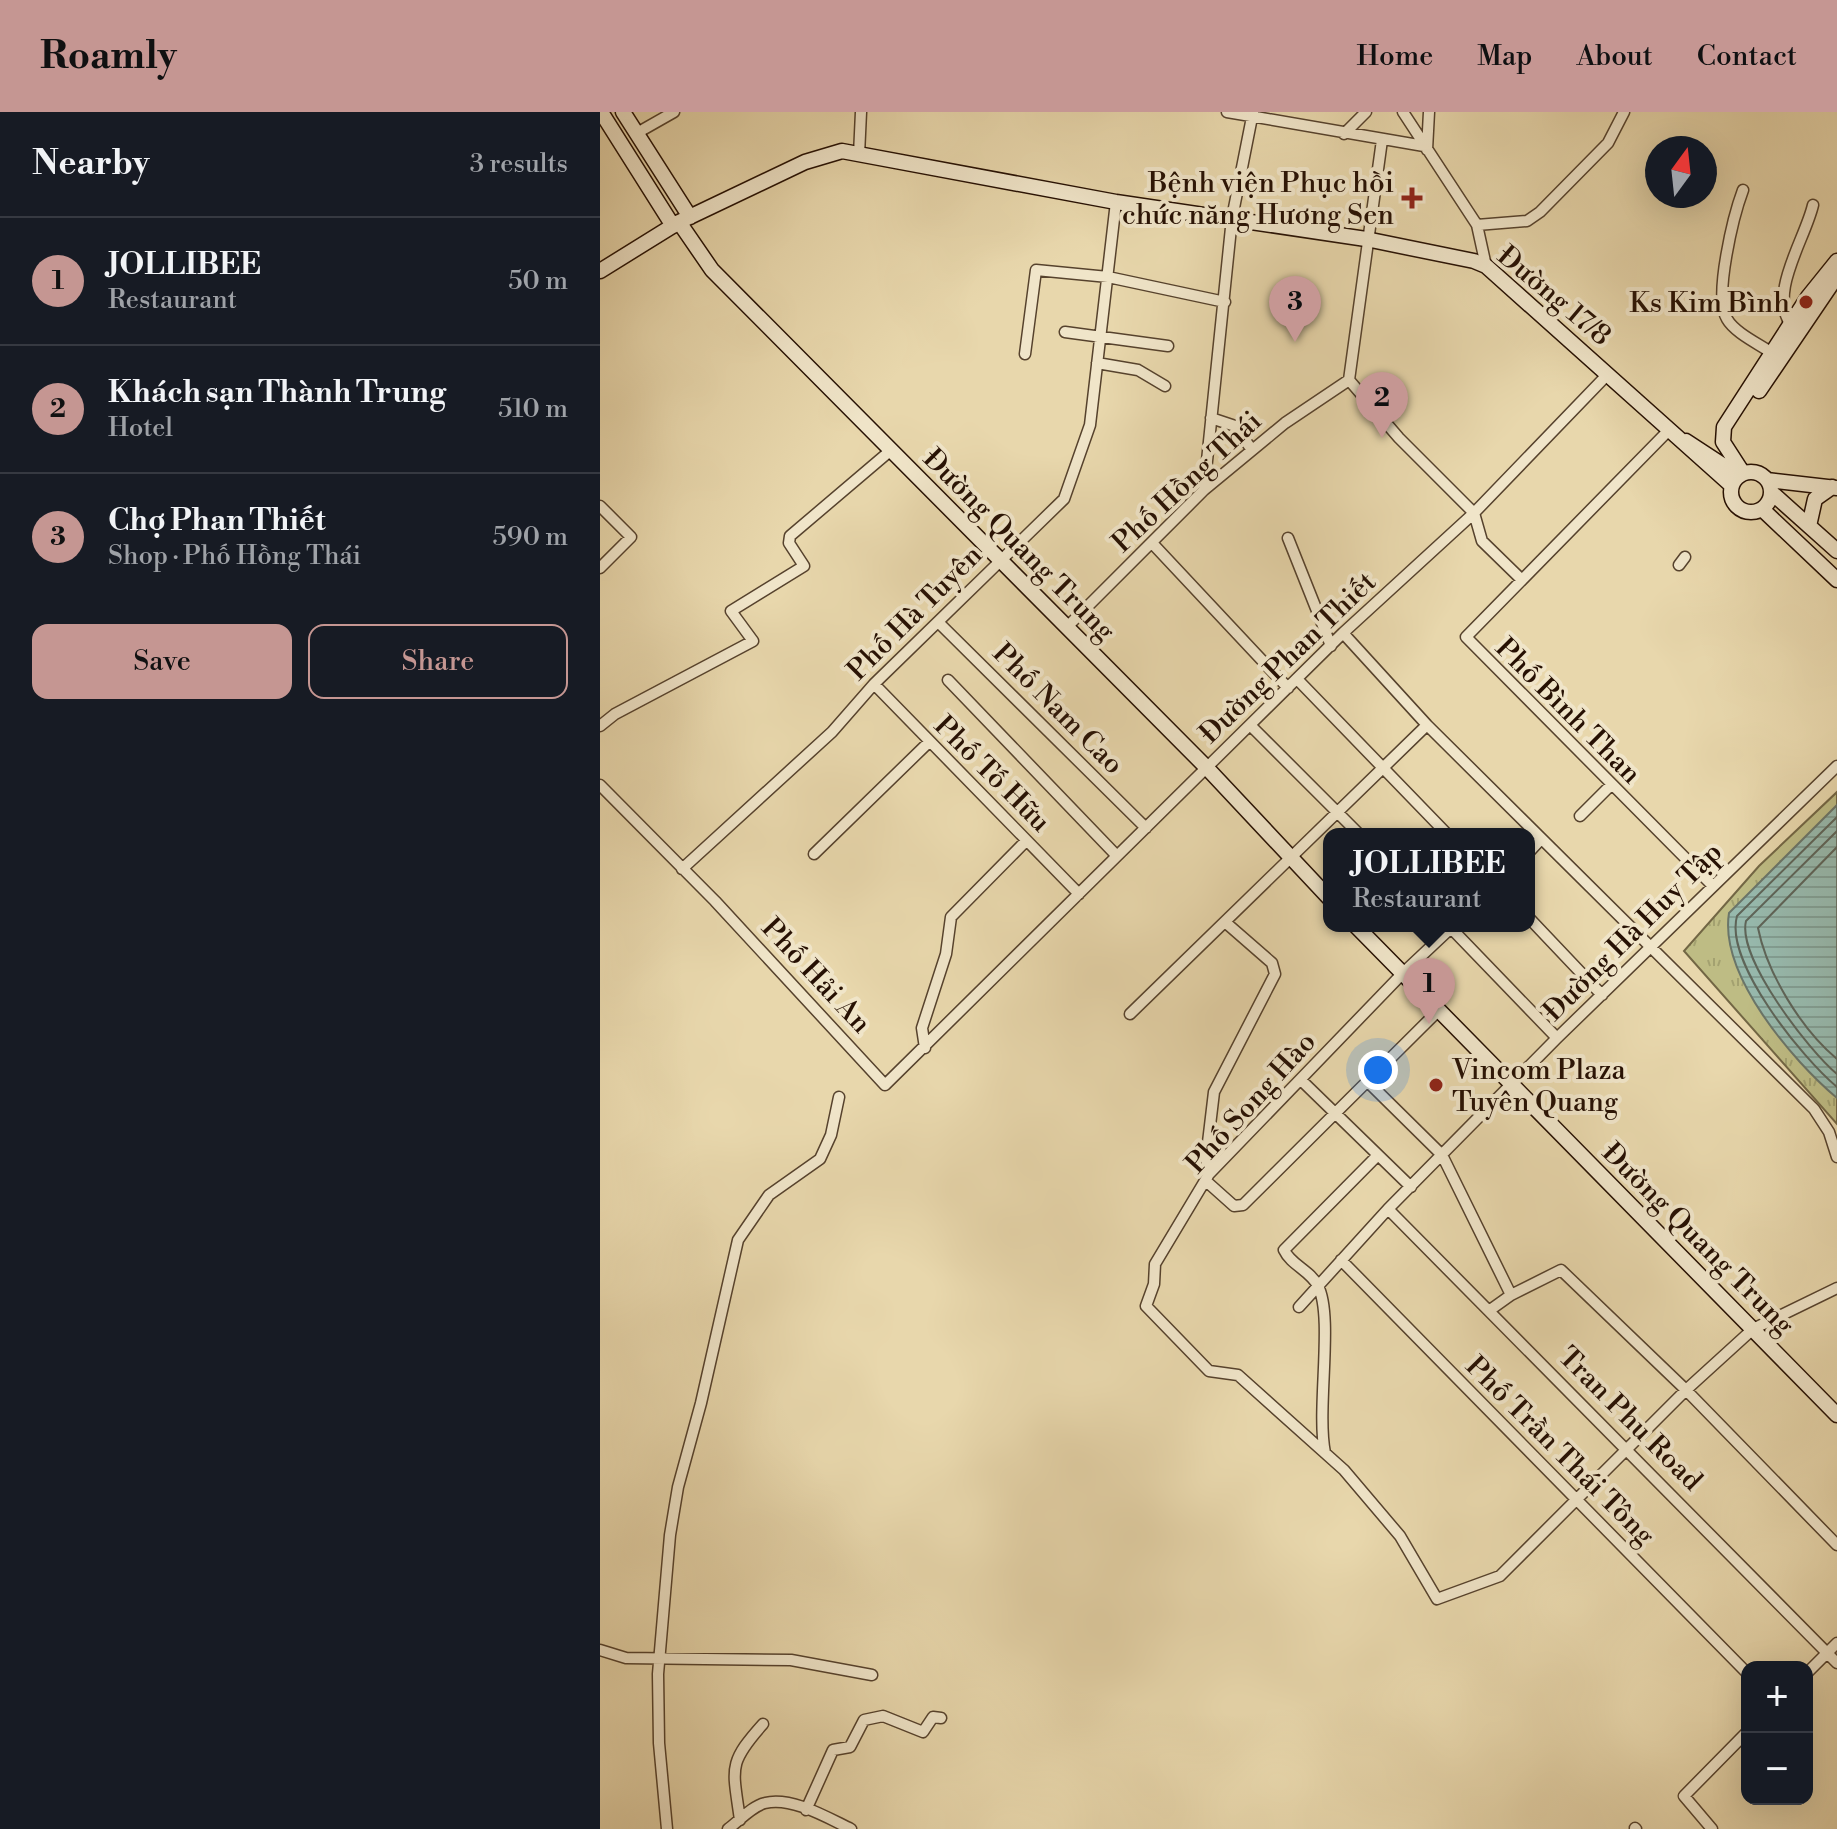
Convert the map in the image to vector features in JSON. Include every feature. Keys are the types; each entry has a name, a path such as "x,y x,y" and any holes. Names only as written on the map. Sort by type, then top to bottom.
{"main road":[{"name":"Đường Quang Trung","path":"601,112 681,221 712,270 1207,768 1323,892"},
{"name":"Đường Quang Trung","path":"623,112 637,133 681,221"},
{"name":"Đường 17/8","path":"600,271 681,221 822,155 842,151 1116,202 1366,239 1486,266 1672,433 1737,478"},
{"path":"1723,439 1837,261"},
{"path":"1762,509 1749,512 1737,507 1731,499 1737,478 1723,439 1724,427 1772,353 1837,276"},
{"path":"1737,478 1756,472 1837,551"},
{"path":"1769,486 1835,488"},
{"path":"1762,509 1769,486"},
{"path":"1809,526 1815,499 1835,488"},
{"path":"1762,509 1837,580"},
{"name":"Đường Quang Trung","path":"1362,932 1837,1415"}],"street":[{"path":"637,133 674,112"},
{"path":"1227,112 1252,114 1425,149"},
{"path":"1403,112 1477,225 1486,266"},
{"path":"1425,149 1429,112"},
{"path":"1477,225 1527,221 1540,212 1608,143 1624,112"},
{"path":"1344,134 1362,113"},
{"path":"859,114 859,155"},
{"path":"1204,490 1232,218 1252,114"},
{"path":"1382,140 1349,380 1379,416 1474,513 1482,541 1522,580"},
{"path":"1743,190 1728,231 1723,309 1731,325 1772,353"},
{"name":"Phố Hà Tuyên","path":"682,869 832,732 874,684 1064,499 1090,425 1116,202"},
{"path":"1794,329 1784,305 1784,290 1813,205"},
{"path":"1025,354 1036,270 1108,277 1225,302"},
{"path":"1065,332 1168,346"},
{"path":"1097,363 1138,370 1165,386"},
{"name":"Đường Phan Thiết","path":"999,973 1343,633 1474,513 1607,375"},
{"name":"Phố Hồng Thái","path":"1067,627 1204,490 1252,450 1349,380"},
{"path":"1211,418 1235,426 1252,450"},
{"name":"Phố Bình Than","path":"1672,433 1468,633 1467,641 1712,885"},
{"path":"600,726 615,714 753,641 731,611 804,566 789,543 790,536 890,451"},
{"path":"600,506 631,537 600,568"},
{"path":"1288,538 1331,646"},
{"path":"1152,543 1288,688"},
{"name":"Phố Nam Cao","path":"938,622 1146,828"},
{"path":"1343,633 1427,725 1530,828"},
{"path":"1297,679 1441,828"},
{"path":"948,680 1117,856"},
{"name":"Phố Tố Hữu","path":"874,684 928,743 1079,894"},
{"path":"1250,725 1353,828"},
{"path":"1130,1014 1427,725"},
{"path":"814,854 928,743"},
{"name":"Đường Hà Huy Tập","path":"1299,1307 1388,1209 1557,1038 1837,766"},
{"name":"Phố Hải An","path":"600,785 885,1085 999,973"},
{"path":"1580,816 1610,786"},
{"path":"1535,833 1814,1109 1829,1132 1837,1157"},
{"path":"1535,846 1541,839"},
{"path":"924,1047 922,1028 946,954 951,917 1025,842"},
{"path":"1225,922 1272,963 1275,974 1214,1092 1206,1159 1208,1177 1234,1206 1243,1205 1438,1011"},
{"path":"1535,924 1602,995"},
{"name":"Phố Song Hào","path":"1446,932 1208,1177 1155,1264 1154,1284 1146,1306 1209,1371 1238,1375 1325,1453 1400,1536 1437,1599 1500,1576 1578,1501"},
{"path":"1456,932 1557,1038"},
{"path":"1301,1080 1411,1187"},
{"path":"1367,1081 1442,1155 1511,1295"},
{"path":"667,1829 659,1743 659,1660 670,1535 678,1487 738,1240 769,1195 820,1159 831,1135 839,1097"},
{"path":"1325,1453 1321,1425 1323,1311 1318,1285 1285,1255 1286,1245 1378,1155"},
{"name":"Tran Phu Road","path":"1388,1209 1837,1663"},
{"name":"Phố Trần Thái Tông","path":"1341,1260 1741,1667"},
{"path":"1490,1310 1511,1295 1561,1270 1686,1390 1837,1545"},
{"path":"1578,1501 1686,1390 1753,1329 1837,1288"},
{"path":"1813,1667 1837,1643"},
{"path":"600,1650 626,1658 659,1660 791,1660 872,1675"},
{"path":"806,1810 833,1750 850,1747 864,1720 883,1716 923,1732 933,1717 941,1718"},
{"path":"740,1820 733,1769 735,1758 763,1724"},
{"path":"1712,1829 1684,1796 1746,1733"},
{"path":"728,1829 766,1802 806,1810 851,1829"}],"green space":[{"path":"1837,792 1837,1124 1684,951 1759,866"}],"water":[{"path":"1837,805 1837,1098 1781,1040 1747,989 1735,963 1729,937 1729,913"}],"place":[{"name":"Bệnh viện Phục hồi chức năng Hương Sen","path":"1412,198"},
{"name":"Ks Kim Bình","path":"1806,302"},
{"name":"Chợ Phan Thiết","path":"1295,342"},
{"name":"Khách sạn Thành Trung","path":"1382,438"},
{"name":"JOLLIBEE","path":"1429,1024"},
{"name":"Vincom Plaza Tuyên Quang","path":"1436,1085"}]}
